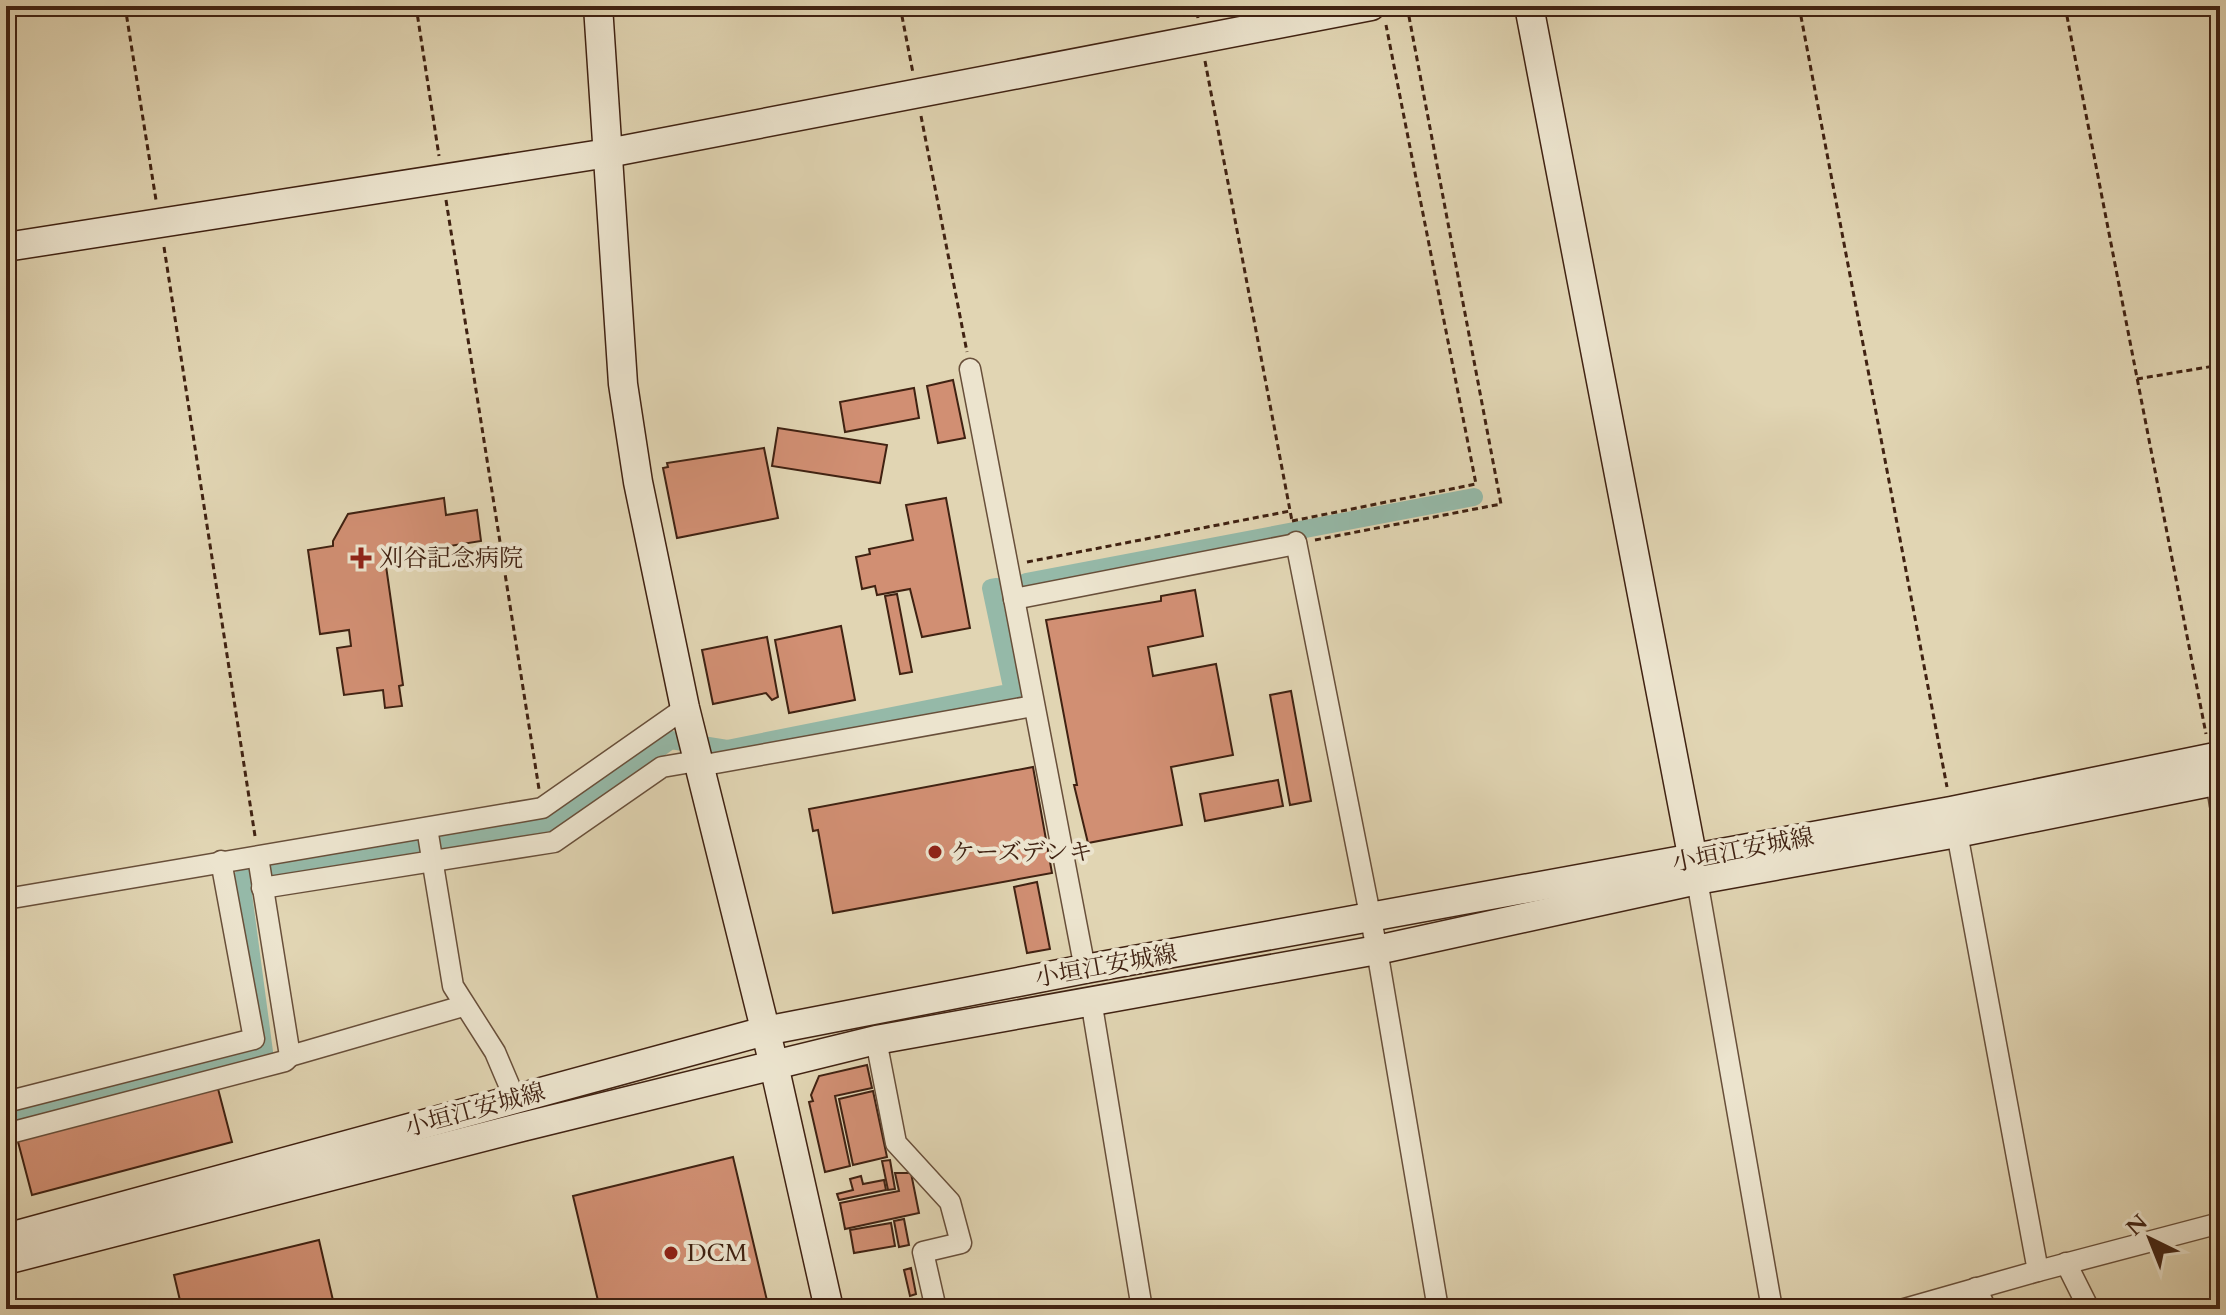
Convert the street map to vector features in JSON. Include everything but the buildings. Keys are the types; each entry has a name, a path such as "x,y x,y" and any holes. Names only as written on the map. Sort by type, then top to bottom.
{"main road":[{"path":"598,6 623,384 638,482 685,709 774,1065 829,1309"},
{"path":"1529,6 1695,870"},
{"path":"6,247 608,153 1201,39 1378,14"},
{"name":"小垣江安城線","path":"6,1238 765,1031 1371,918 1695,870 2217,776"},
{"name":"小垣江安城線","path":"6,1260 876,1040 1377,950 1695,870"}],"street":[{"path":"970,369 1085,969"},
{"path":"1014,599 1294,532 1377,950 1438,1309"},
{"path":"262,887 554,842 662,767 1033,706"},
{"path":"6,899 542,808 685,709"},
{"path":"1954,822 2038,1271"},
{"path":"427,828 453,986 495,1052 515,1099"},
{"path":"258,856 290,1056"},
{"path":"6,1102 254,1039 221,861"},
{"path":"1695,870 1772,1309"},
{"path":"1091,1000 1142,1309"},
{"path":"7,1130 285,1061 290,1056 463,1006"},
{"path":"876,1040 896,1143 950,1202 961,1243 923,1252 936,1309"},
{"path":"1904,1309 2220,1223"},
{"path":"2066,1263 2089,1309"},
{"path":"1976,1288 1986,1309"}],"path":[{"path":"125,6 258,856"},
{"path":"416,6 542,808"},
{"path":"900,6 970,369"},
{"path":"1195,6 1294,532"},
{"path":"1294,532 1501,504 1407,6"},
{"path":"1799,6 1954,822"},
{"path":"2065,6 2217,776"},
{"path":"1294,532 1476,484 1378,14"},
{"path":"2137,379 2220,365"},
{"path":"1008,566 1290,511"}],"waterway":[{"path":"1026,582 1474,497"},
{"path":"6,1120 264,1052 241,879 549,826 671,740 727,749 1013,692 991,588 997,587"}],"place":[{"name":"刈谷記念病院","path":"361,558"},
{"name":"ケーズデンキ","path":"935,852"},
{"name":"DCM","path":"671,1253"}]}
